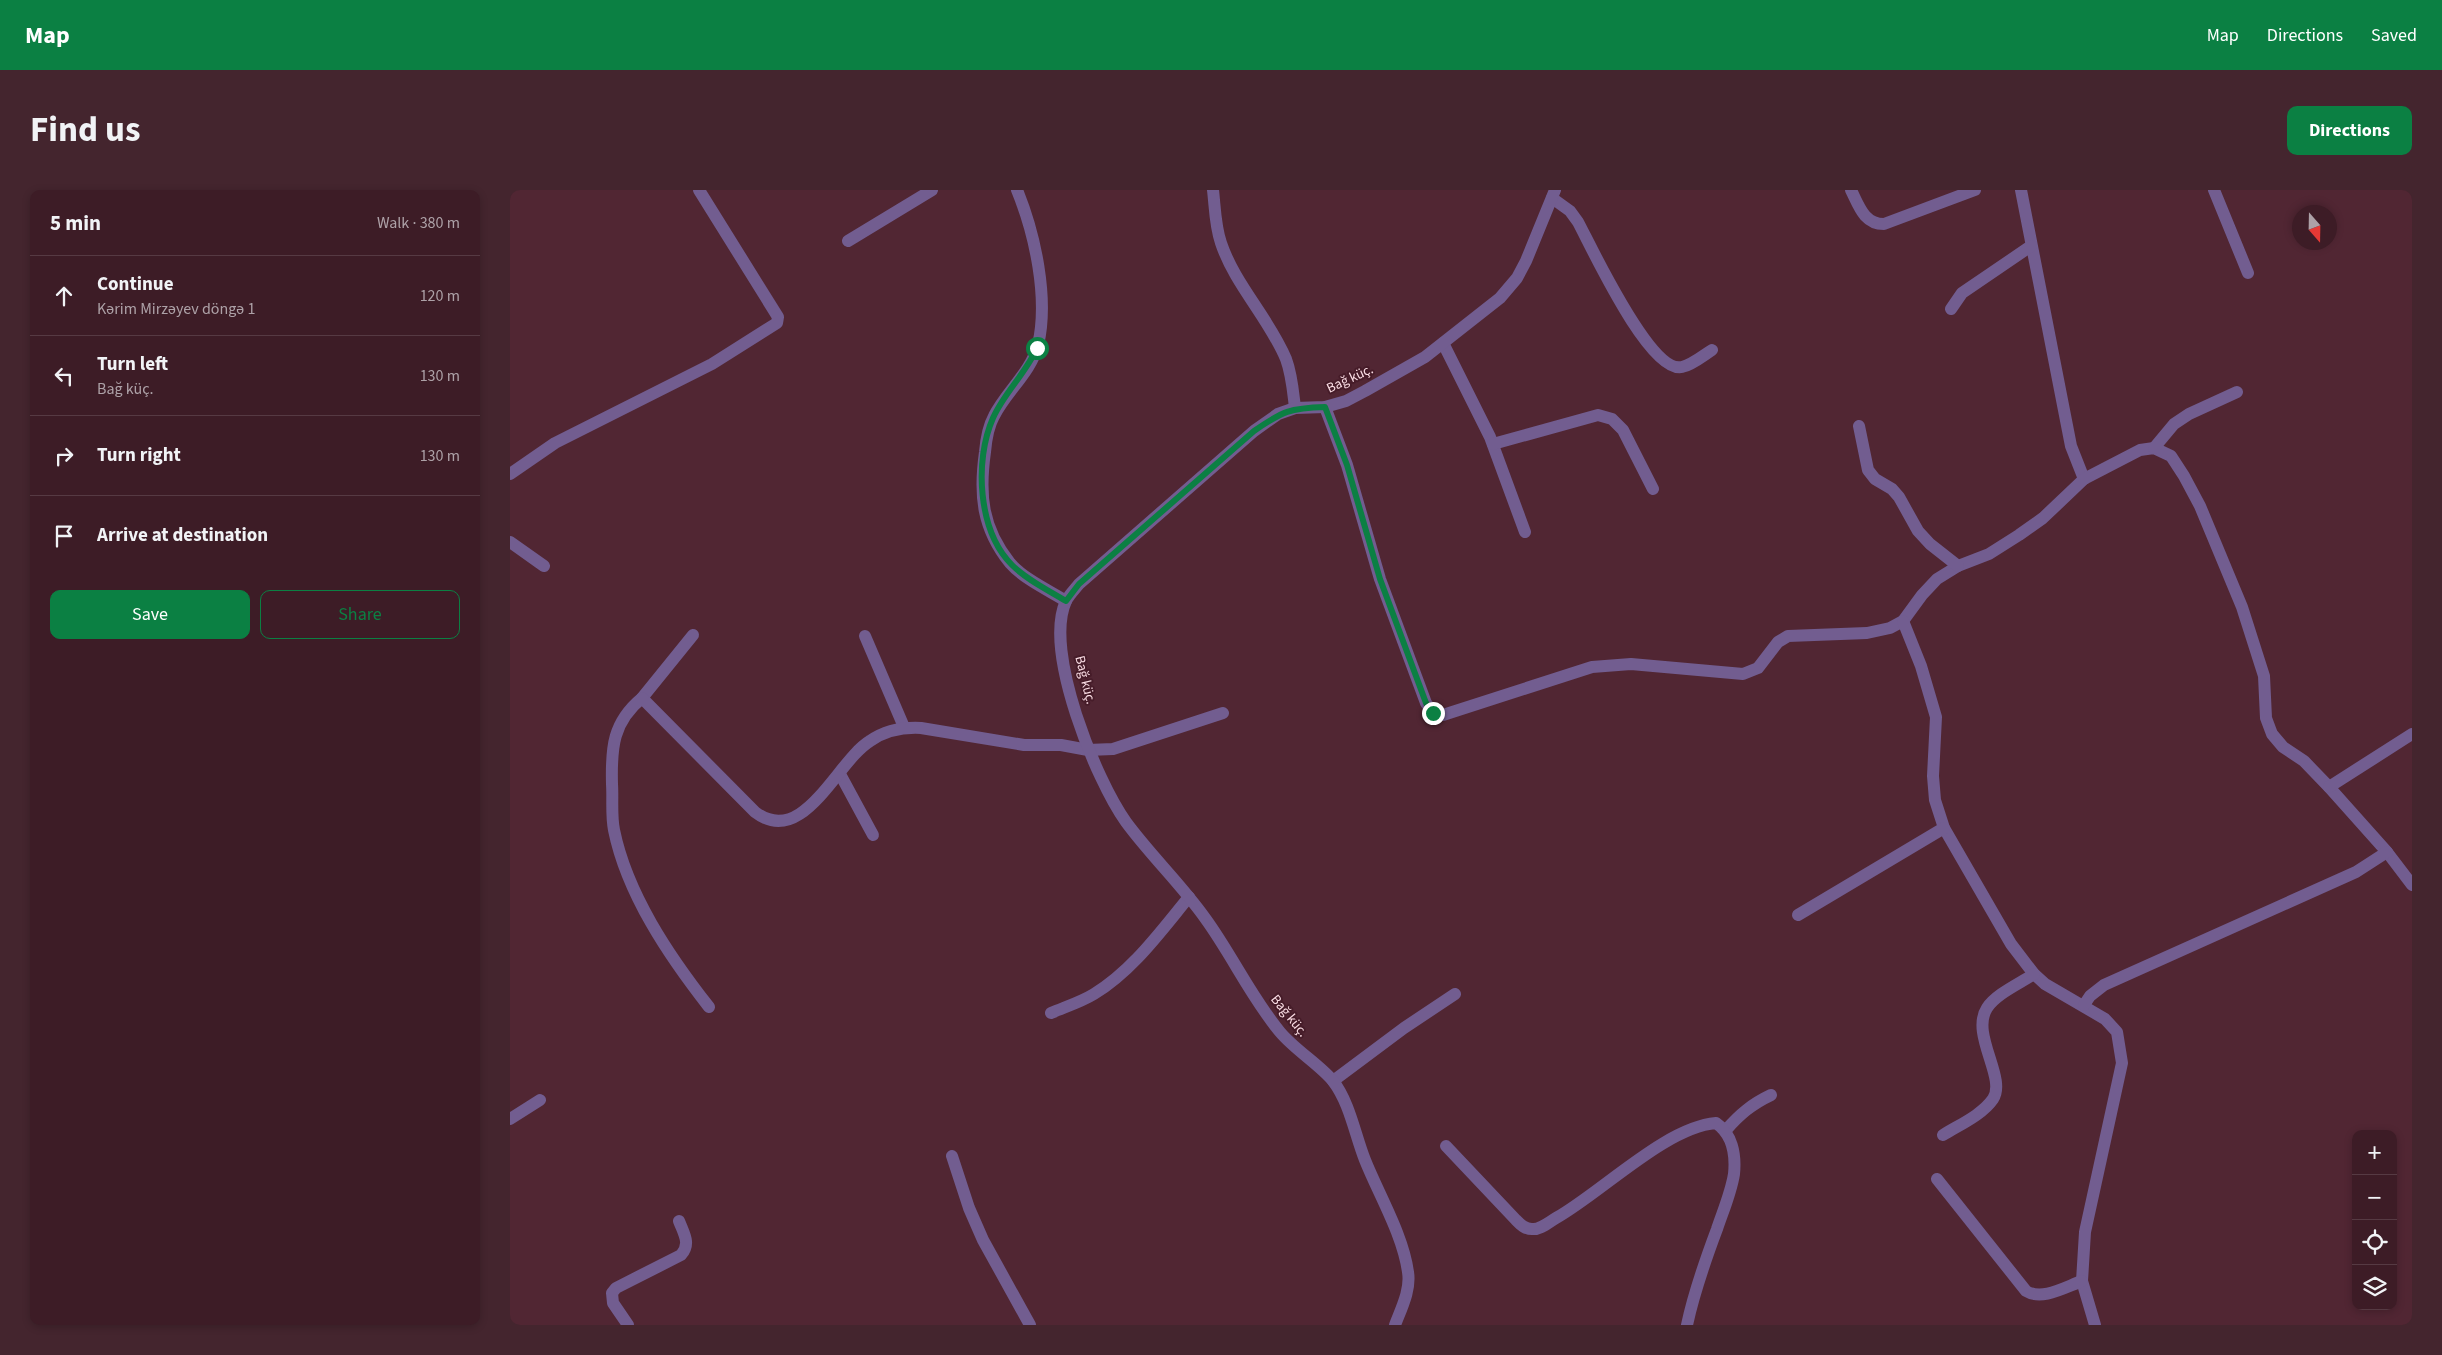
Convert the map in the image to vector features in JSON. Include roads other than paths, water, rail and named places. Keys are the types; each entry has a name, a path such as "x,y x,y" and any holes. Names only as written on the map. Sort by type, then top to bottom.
{"street":[{"path":"510,474 556,443 712,364 777,323 778,317 699,190"},
{"path":"848,241 932,190"},
{"path":"1016,190 1027,215 1036,246 1042,316 1040,334 1031,361 993,417 987,432 980,484 986,517 991,531 1011,564 1021,573 1066,601"},
{"path":"1213,190 1220,242 1230,264 1286,359 1296,408"},
{"path":"1852,190 1867,219 1874,224 1884,224 1975,190"},
{"path":"2021,190 2030,246 2071,446 2084,478"},
{"path":"2214,190 2248,273"},
{"path":"1554,194 1578,222 1630,320 1642,337 1670,365 1682,368 1712,350"},
{"name":"Bağ küç.","path":"1395,1325 1408,1289 1407,1266 1393,1225 1365,1161 1345,1104 1333,1081 1281,1032 1261,1006 1224,944 1189,897 1125,820 1105,788 1088,750 1068,681 1061,642 1062,618 1066,601 1079,584 1254,431 1278,414 1296,408 1325,407 1346,401 1365,391 1425,356 1500,298 1517,278 1554,194"},
{"path":"1951,309 1962,293 2030,246"},
{"path":"1443,343 1493,444 1525,532"},
{"path":"2154,448 2174,424 2189,414 2237,392"},
{"path":"1325,407 1347,465 1380,579 1426,703 1433,713 1443,715 1592,667 1631,664 1743,674 1758,668 1778,642 1788,636 1867,633 1890,628 1904,621 1922,595 1938,579 1958,566 1989,554 2043,518 2084,478 2140,450 2154,448 2170,456 2188,484 2200,506 2242,607 2264,676 2266,718 2272,734 2283,747 2304,762 2329,787 2387,852 2412,885"},
{"path":"1493,444 1598,415 1612,419 1623,430 1653,489"},
{"path":"1859,426 1868,470 1875,479 1892,489 1899,497 1918,530 1930,544 1958,566"},
{"path":"510,542 544,566"},
{"path":"1904,621 1921,666 1936,717 1932,776 1935,800 1944,828 2011,944 2034,974 2045,984 2106,1019 2117,1032 2122,1063 2085,1232 2082,1281 2095,1325"},
{"path":"693,635 642,698 624,716 614,740 612,772 613,827 627,874 665,947 678,968 709,1007"},
{"path":"865,636 904,727"},
{"path":"642,698 766,820 774,823 802,812 840,774 868,741 904,727 1024,746 1061,744 1088,750 1113,749 1223,714"},
{"path":"2329,787 2412,734"},
{"path":"840,774 874,835"},
{"path":"1798,915 1944,828"},
{"path":"2084,1005 2090,996 2104,985 2356,872 2387,852"},
{"path":"1051,1013 1092,996 1111,983 1141,956 1189,897"},
{"path":"1943,1135 1981,1110 1993,1098 1996,1089 1984,1042 1986,1009 2034,974"},
{"path":"1333,1081 1404,1028 1455,994"},
{"path":"1726,1130 1754,1103 1771,1095"},
{"path":"510,1119 540,1100"},
{"path":"1446,1146 1516,1220 1525,1228 1533,1230 1569,1211 1686,1130 1700,1124 1716,1122 1726,1130 1732,1143 1734,1173 1727,1200 1693,1296 1687,1325"},
{"path":"952,1156 969,1208 980,1232 1030,1325"},
{"path":"1936,1179 2026,1291 2033,1295 2043,1295 2082,1281"},
{"path":"628,1325 613,1303 612,1293 616,1288 681,1256 686,1249 687,1241 679,1222"}]}
